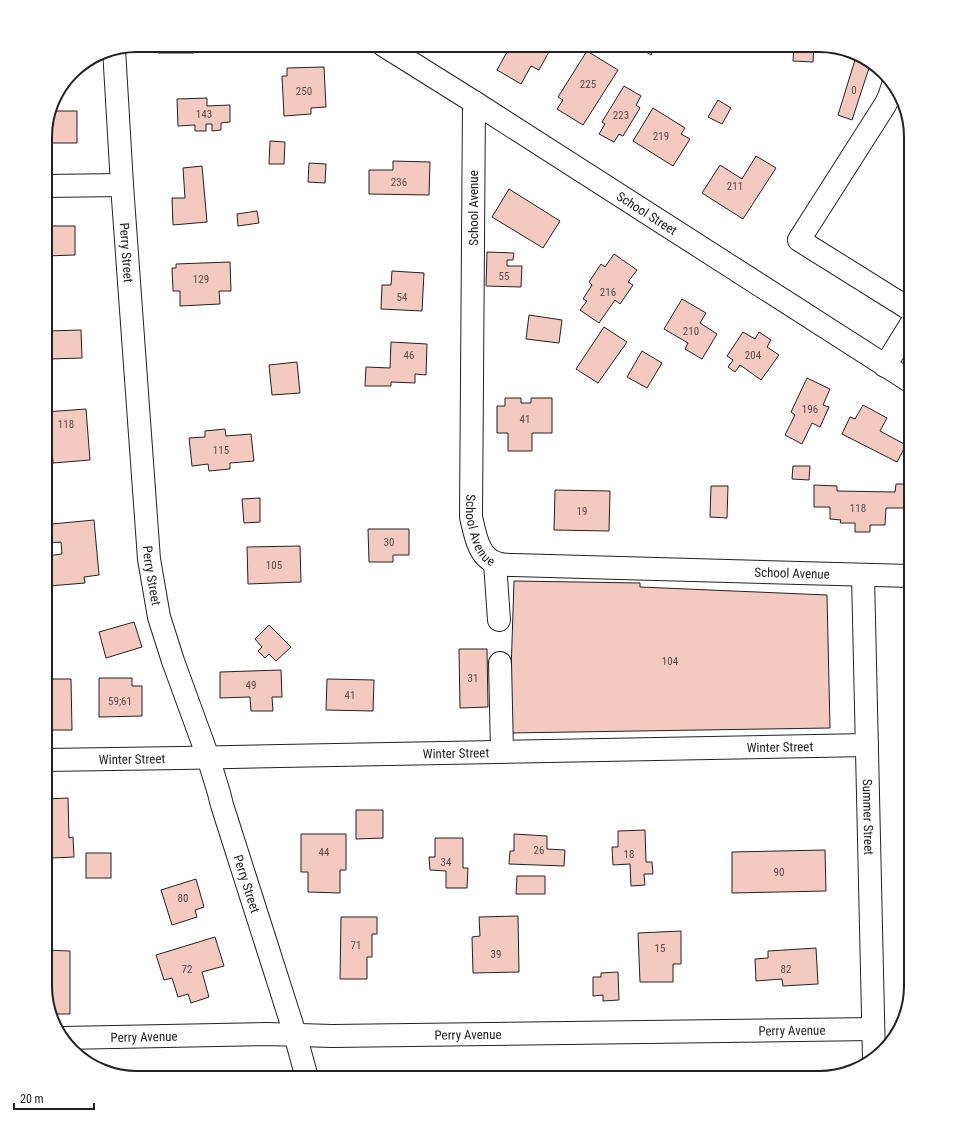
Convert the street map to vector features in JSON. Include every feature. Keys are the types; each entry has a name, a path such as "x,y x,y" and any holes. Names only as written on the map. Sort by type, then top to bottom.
{"street":[{"name":"School Street","path":"394,52 904,378"},
{"name":"Perry Street","path":"114,55 122,185 149,559 159,617 173,661 208,757 295,1034 305,1071"},
{"path":"891,92 885,105 799,240 904,306"},
{"name":"School Avenue","path":"474,102 471,517 476,540 485,556 495,563 513,566 904,576"},
{"path":"52,186 122,185"},
{"path":"885,366 904,335"},
{"path":"495,563 499,620"},
{"name":"Summer Street","path":"863,574 874,1050"},
{"path":"500,663 502,751"},
{"name":"Winter Street","path":"52,760 867,745"},
{"name":"Perry Avenue","path":"70,1038 295,1034 332,1036 874,1029"}],"building":[{"path":"158,52 194,52 194,53"},
{"path":"507,52 549,52 539,70 531,66 521,84 497,70"},
{"path":"586,52 618,70 583,125 557,109 563,100 558,97"},
{"path":"794,52 814,52 813,62 793,61"},
{"path":"855,61 869,68 852,120 838,115"},
{"path":"324,67 326,107 311,108 311,114 284,116 282,76 287,76 287,68"},
{"path":"624,86 641,96 636,105 640,108 623,136 619,134 614,142 599,134 605,124 602,122"},
{"path":"207,98 207,106 230,105 230,122 221,123 221,130 212,131 212,124 206,124 206,131 195,131 195,125 178,126 177,99"},
{"path":"718,100 731,108 722,124 708,117"},
{"path":"653,108 685,128 681,134 690,139 673,166 633,141"},
{"path":"56,111 77,111 77,143 52,143 52,132"},
{"path":"270,141 285,142 284,164 269,164"},
{"path":"756,156 776,168 743,219 702,193 720,165 742,179"},
{"path":"393,161 430,162 429,195 369,194 369,170 393,170"},
{"path":"309,163 326,164 325,183 308,182"},
{"path":"202,166 207,222 173,225 172,198 185,198 183,168"},
{"path":"509,189 560,221 543,248 492,217"},
{"path":"257,211 259,223 238,226 237,214"},
{"path":"52,226 75,226 75,255 52,256"},
{"path":"487,252 514,253 513,260 507,260 507,266 522,266 521,287 486,286"},
{"path":"614,254 637,270 628,282 633,285 620,304 615,300 599,323 580,310 587,301 583,299 592,285 589,282 601,264 605,267"},
{"path":"230,262 231,291 219,291 220,304 180,306 180,291 173,291 172,268 176,268 176,264"},
{"path":"392,271 424,273 422,311 381,309 382,285 391,285"},
{"path":"682,299 706,313 700,323 717,334 702,359 685,349 688,343 664,329"},
{"path":"529,315 562,320 559,343 526,339"},
{"path":"604,327 627,342 598,383 576,369"},
{"path":"81,330 82,358 52,359 52,331"},
{"path":"743,332 755,339 759,332 771,340 767,347 779,355 761,380 740,365 735,372 728,367 733,360 727,356"},
{"path":"391,342 427,344 426,375 415,374 415,383 391,382 391,386 365,386 366,367 390,368"},
{"path":"642,351 662,363 647,388 627,377"},
{"path":"297,362 300,393 272,395 269,365"},
{"path":"807,378 830,389 823,405 829,407 820,427 812,423 802,444 785,435 795,415 791,412"},
{"path":"505,398 521,398 521,403 531,403 531,398 552,398 552,433 532,433 532,451 508,451 508,433 497,433 497,406 505,406"},
{"path":"863,405 887,418 880,431 904,444 904,449 897,462 842,434 850,417 855,419"},
{"path":"86,409 90,460 53,463 52,411"},
{"path":"225,429 226,436 251,434 254,461 230,463 230,469 209,471 208,464 192,466 189,438 205,437 205,431"},
{"path":"793,466 810,466 809,480 792,479"},
{"path":"896,484 904,484 904,508 886,508 885,525 870,525 870,532 855,532 855,523 840,523 841,520 830,519 830,507 814,507 814,485 837,486 837,491 895,492"},
{"path":"711,486 728,486 727,518 710,517"},
{"path":"555,490 610,491 609,531 554,530"},
{"path":"260,498 260,522 244,523 242,499"},
{"path":"94,520 99,575 84,577 85,583 52,586 52,555 62,554 61,542 52,543 52,524"},
{"path":"368,529 409,529 409,555 393,555 393,562 369,562"},
{"path":"300,546 301,582 248,584 247,547"},
{"path":"514,581 640,583 640,587 827,595 830,728 509,733"},
{"path":"134,622 142,647 106,658 99,632"},
{"path":"269,625 291,647 276,661 269,654 265,658 258,651 262,647 255,639"},
{"path":"459,649 487,649 488,707 460,708"},
{"path":"281,670 282,697 272,697 273,711 251,711 250,697 220,698 220,672"},
{"path":"99,678 132,678 132,686 142,686 142,716 99,717"},
{"path":"52,679 71,679 72,730 52,730"},
{"path":"327,679 374,680 373,711 326,710"},
{"path":"68,798 69,838 73,837 74,857 52,858 52,799"},
{"path":"356,810 383,810 383,838 356,839"},
{"path":"645,830 646,862 652,862 653,874 644,874 645,885 631,886 630,864 613,865 612,847 618,847 618,831"},
{"path":"301,834 346,834 346,870 340,870 340,893 308,892 308,872 301,872"},
{"path":"514,834 547,836 547,849 565,850 564,866 509,864 510,851 514,851"},
{"path":"435,838 463,838 463,868 468,868 467,888 446,888 446,871 430,870 429,857 435,857"},
{"path":"825,850 826,891 732,893 732,852"},
{"path":"86,853 111,853 111,878 86,878"},
{"path":"517,876 545,876 545,894 516,894"},
{"path":"196,879 204,907 195,910 197,917 172,925 161,890"},
{"path":"518,916 519,972 473,973 472,937 480,936 479,917"},
{"path":"341,917 377,917 377,934 372,934 372,957 367,957 367,979 340,979"},
{"path":"681,931 681,964 673,964 673,982 640,982 638,933"},
{"path":"215,937 224,966 202,972 209,997 191,1003 188,994 178,997 172,978 164,980 156,955"},
{"path":"816,948 818,984 783,986 782,979 756,981 755,959 768,958 768,951"},
{"path":"52,950 70,951 70,1014 57,1013 52,991"},
{"path":"618,972 619,1000 603,1001 603,995 593,996 593,977 601,977 601,973"}]}
